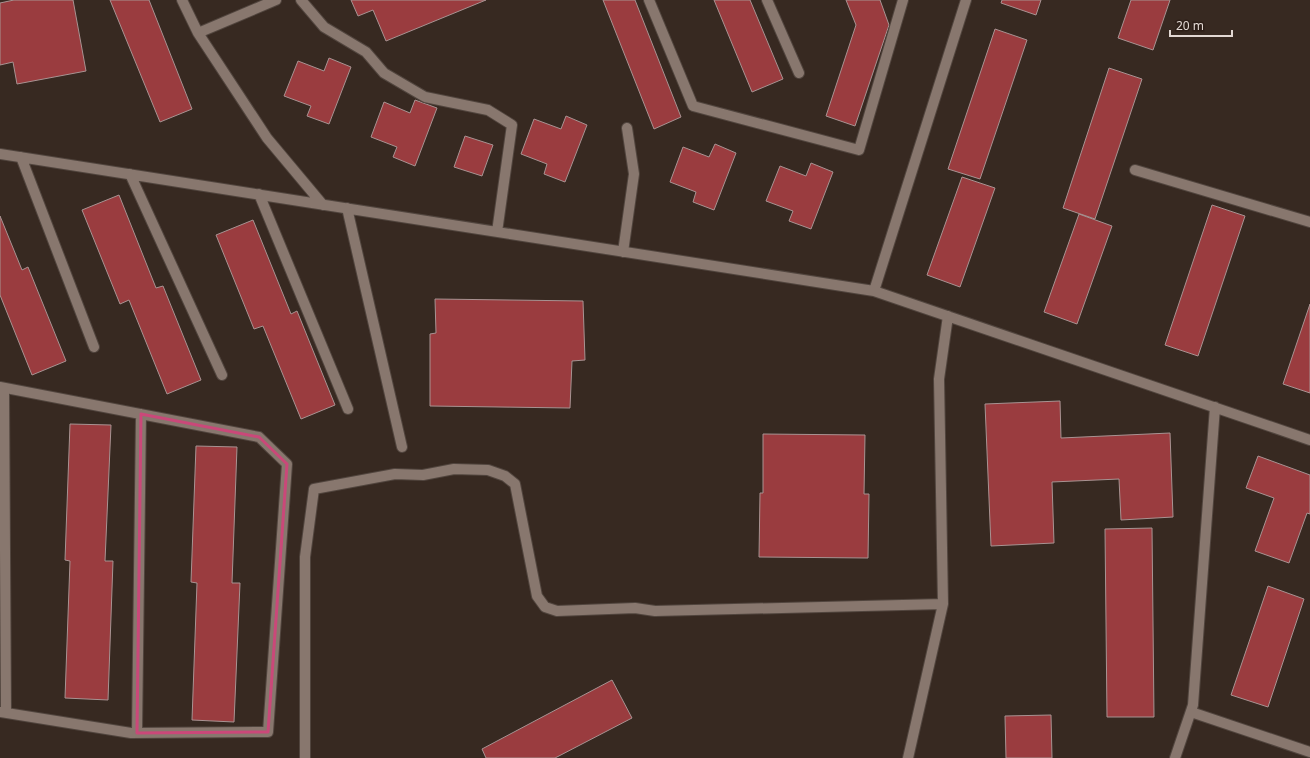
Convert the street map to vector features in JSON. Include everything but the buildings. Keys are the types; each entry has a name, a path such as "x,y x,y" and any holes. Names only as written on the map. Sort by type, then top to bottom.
{"street":[{"path":"182,0 198,33 267,138 323,205"},
{"path":"198,33 276,0"},
{"path":"301,0 324,27 366,52 384,73 425,97 488,110 512,125 497,232"},
{"path":"649,0 693,106 859,150 902,0"},
{"path":"767,0 799,73"},
{"path":"874,291 966,0"},
{"path":"623,252 634,174 627,128"},
{"path":"0,154 874,291 1310,440"},
{"path":"21,157 94,347"},
{"path":"1135,170 1310,222"},
{"path":"130,174 222,375"},
{"path":"259,194 348,410"},
{"path":"347,208 402,447"},
{"path":"908,758 943,604 939,379 948,316"},
{"path":"2,387 141,414 259,437 287,464 268,732 137,733 3,713 2,387"},
{"path":"1175,758 1193,705 1215,407"},
{"path":"137,733 141,414"},
{"path":"305,758 305,557 314,489 395,474 423,475 454,469 488,470 505,476 515,484 537,596 546,607 558,611 635,608 654,611 943,604"},
{"path":"1191,712 1310,752"}],"highlighted area":[{"path":"141,414 259,437 287,464 268,732 137,733"}]}
